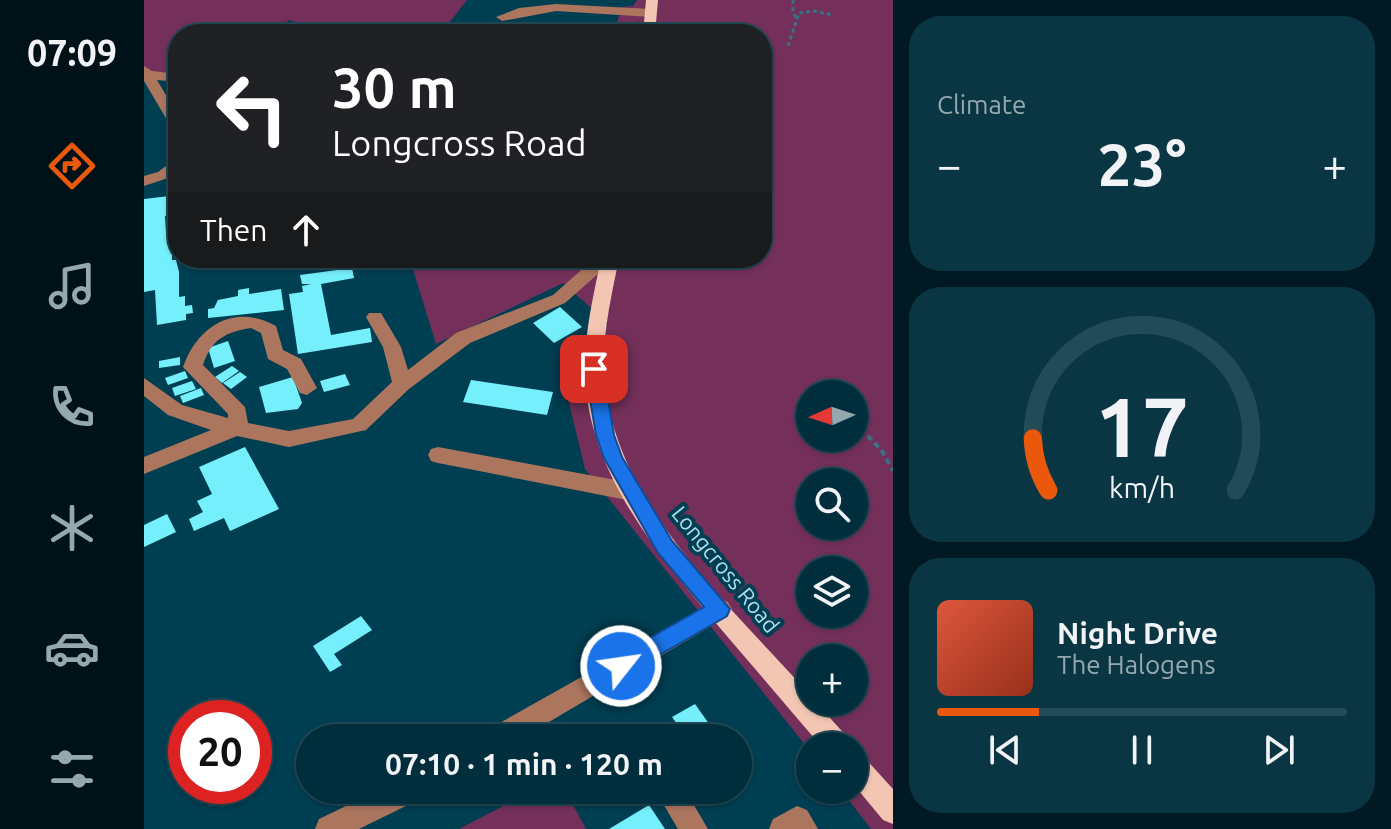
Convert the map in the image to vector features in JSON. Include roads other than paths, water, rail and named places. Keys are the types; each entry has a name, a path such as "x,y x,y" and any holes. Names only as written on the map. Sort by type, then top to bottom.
{"main road":[{"name":"Longcross Road","path":"609,268 596,327 594,369 600,411 613,458 665,547 826,732"},
{"path":"868,781 893,810"}],"lane":[{"path":"502,17 514,12 546,9 651,7"},
{"path":"145,73 168,76"},
{"path":"145,73 168,105"},
{"path":"144,181 168,171"},
{"path":"144,385 175,410 209,422 289,439 359,425 402,384 463,338 559,299 595,268"},
{"path":"375,317 392,347 402,384"},
{"path":"238,427 238,412 193,367 199,346 221,327 253,321 269,330 275,354 294,364 307,388"},
{"path":"144,466 238,427"},
{"path":"438,455 632,492"},
{"path":"522,724 720,609"},
{"path":"329,829 380,804"},
{"path":"678,804 694,829"},
{"path":"783,829 797,820 804,829"}]}
